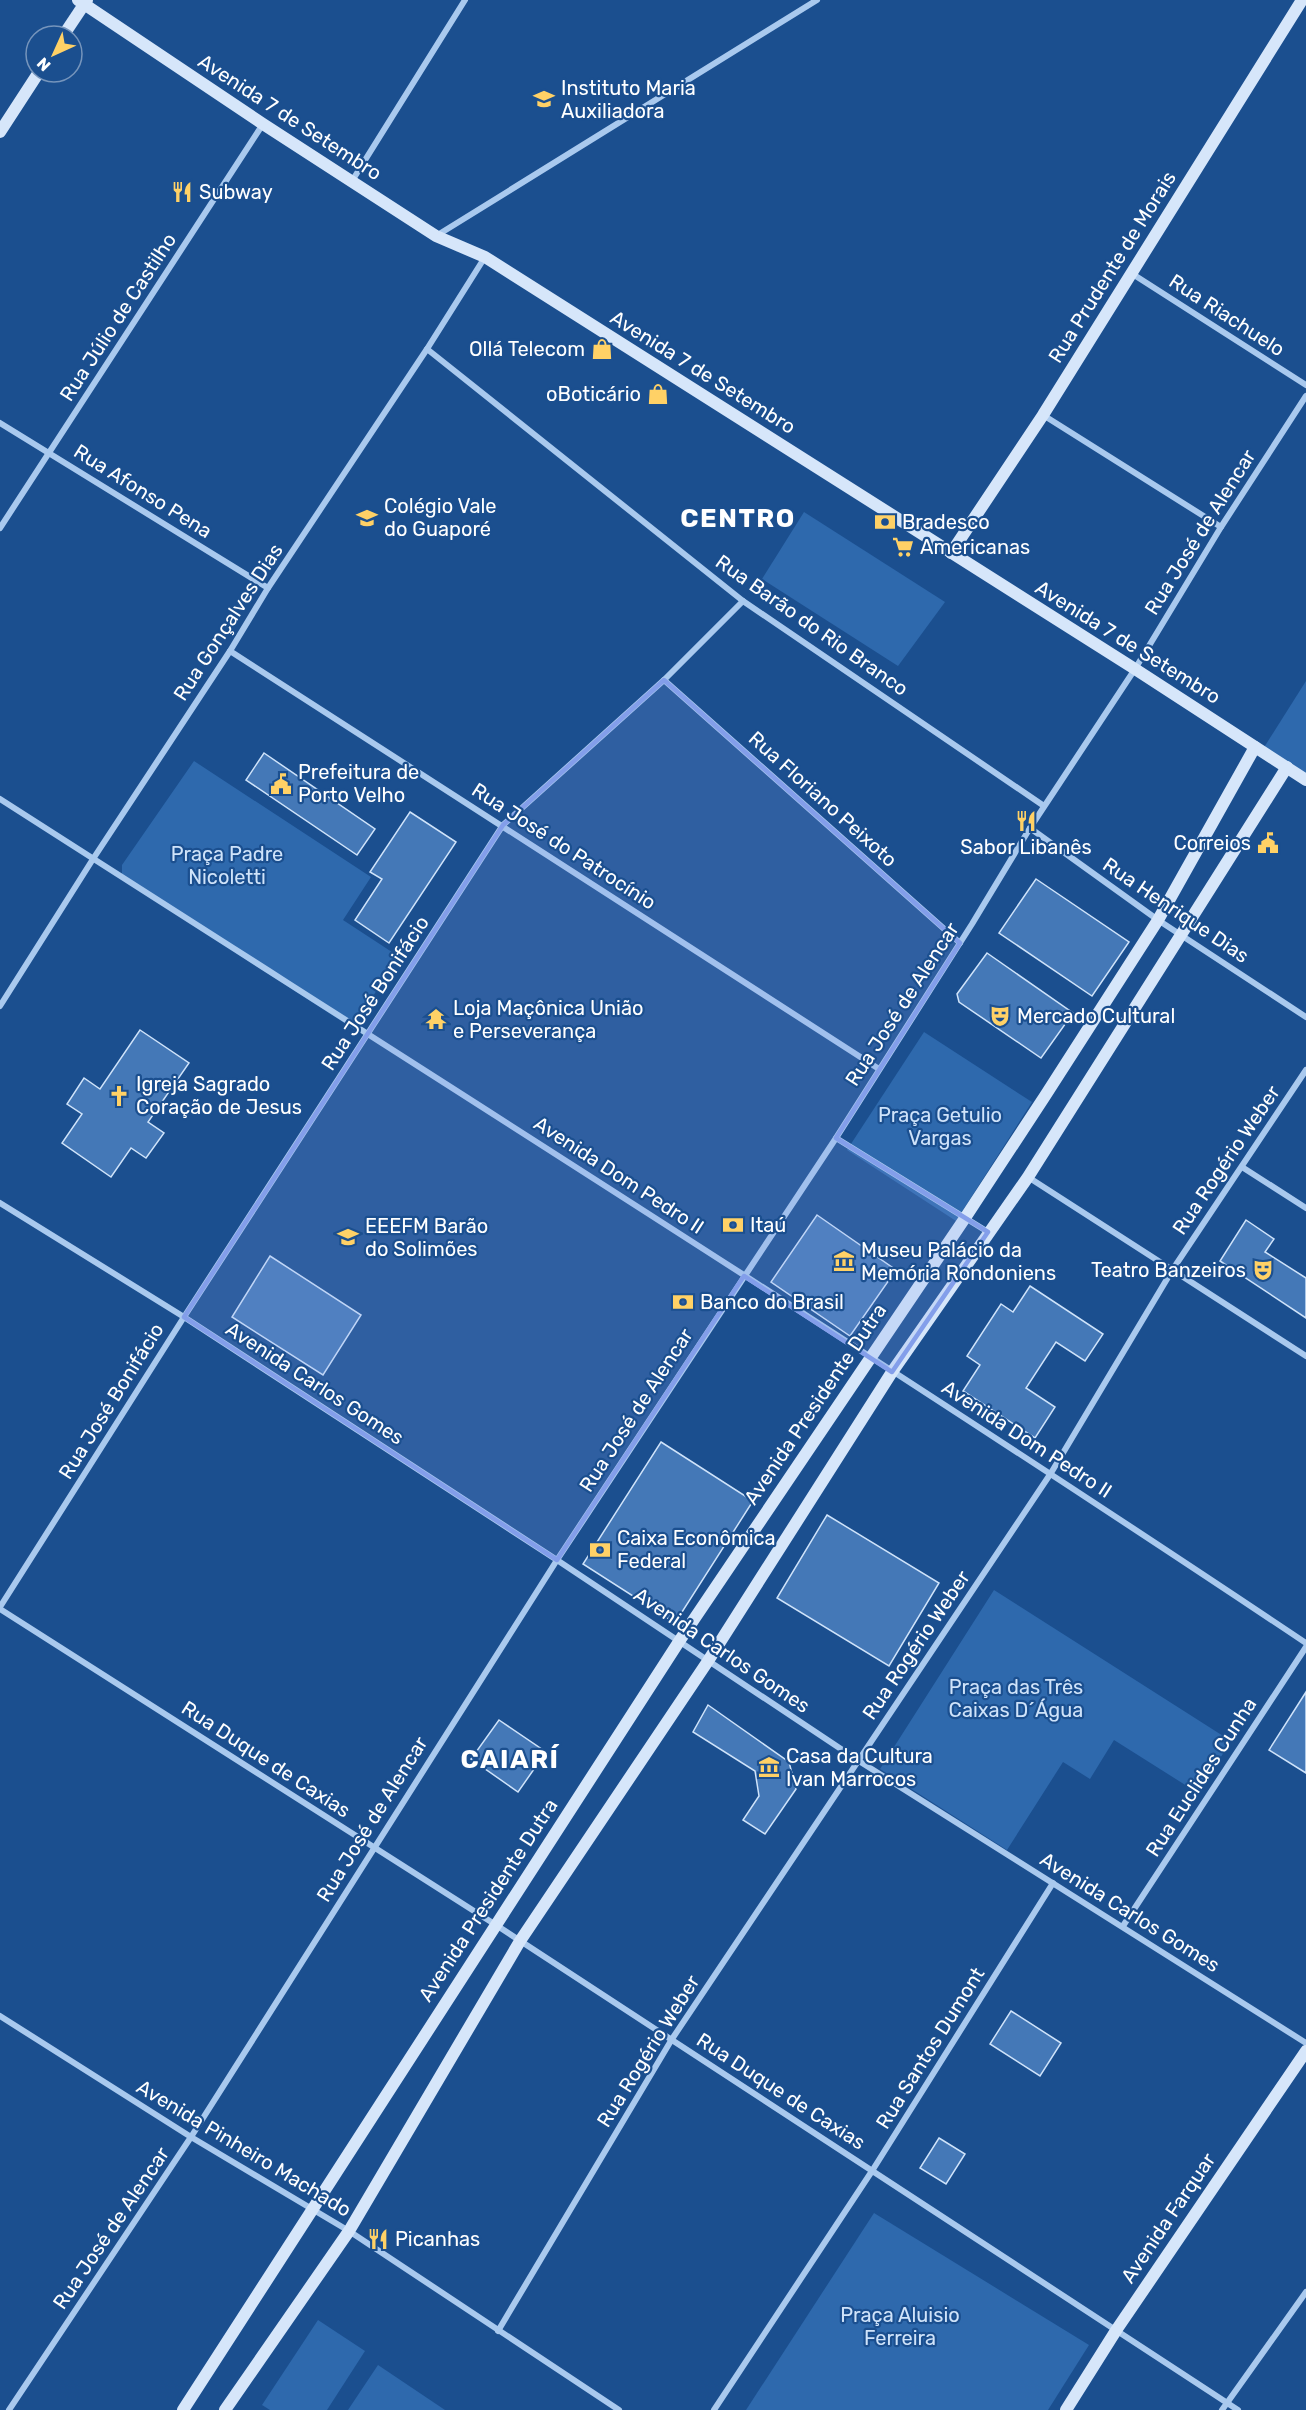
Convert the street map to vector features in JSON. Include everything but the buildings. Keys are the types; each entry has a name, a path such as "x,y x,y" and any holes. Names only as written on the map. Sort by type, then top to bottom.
{"street":[{"path":"352,182 465,0"},
{"path":"436,236 817,0"},
{"name":"Rua Prudente de Morais","path":"951,553 1043,415 1302,0"},
{"path":"70,24 83,1"},
{"name":"Avenida 7 de Setembro","path":"83,1 263,124 436,236 485,257 1306,780"},
{"path":"0,132 31,84"},
{"name":"Rua Júlio de Castilho","path":"0,528 263,124"},
{"name":"Rua Gonçalves Dias","path":"0,1006 93,859 231,651 268,588 427,349 485,257"},
{"name":"Rua Riachuelo","path":"1131,273 1306,385"},
{"name":"Rua Barão do Rio Branco","path":"427,349 743,601 1044,806"},
{"name":"Rua José de Alencar","path":"9,2410 191,2137 557,1560 836,1138 1030,828 1135,669 1221,527 1306,396"},
{"path":"1043,415 1221,527"},
{"name":"Rua Afonso Pena","path":"0,423 268,588"},
{"name":"Rua José Bonifácio","path":"0,1608 184,1317 503,825 664,680 743,601"},
{"name":"Rua José do Patrocínio","path":"231,651 879,1069"},
{"name":"Rua Floriano Peixoto","path":"664,680 960,943"},
{"name":"Avenida Presidente Dutra","path":"183,2410 680,1640 965,1218 1158,920 1255,747"},
{"path":"225,2410 348,2231 520,1941 708,1661 892,1372 1028,1177 1179,934 1287,767"},
{"name":"Avenida Dom Pedro II","path":"0,800 369,1033 1050,1473 1306,1645"},
{"name":"Rua Henrique Dias","path":"1030,828 1158,920 1306,1017"},
{"name":"Rua Rogério Weber","path":"498,2331 672,2039 1050,1473 1173,1269 1306,1070"},
{"path":"836,1138 988,1232"},
{"path":"1242,1167 1306,1208"},
{"path":"1028,1177 1306,1356"},
{"name":"Avenida Carlos Gomes","path":"0,1203 184,1317 680,1640 859,1761 1306,2043"},
{"name":"Rua Duque de Caxias","path":"0,1608 672,2039 1238,2410"},
{"name":"Rua Euclides Cunha","path":"1123,1926 1306,1645"},
{"name":"Rua Santos Dumont","path":"714,2410 872,2171 1053,1882"},
{"name":"Avenida Pinheiro Machado","path":"0,2016 191,2137 348,2231 619,2410"},
{"name":"Avenida Farquar","path":"1066,2410 1117,2329 1306,2051"},
{"path":"1222,2410 1306,2292"}],"highlighted area":[{"path":"664,680 960,943 836,1138 988,1232 892,1372 744,1276 557,1560 184,1317 503,825"}],"green space":[{"path":"804,512 945,602 898,666 762,579"},
{"path":"1306,681 1306,776 1263,749"},
{"name":"Praça Padre Nicoletti","path":"194,761 371,877 343,920 398,956 357,1022 349,1026 122,879 122,865"},
{"name":"Praça Getulio Vargas","path":"924,1032 1032,1102 956,1221 847,1150"},
{"name":"Praça das Três Caixas D´Água","path":"994,1590 1231,1741 1198,1793 1114,1740 1090,1779 1063,1762 1007,1850 880,1769"},
{"name":"Praça Aluisio Ferreira","path":"874,2213 1089,2345 1048,2410 746,2410"},
{"path":"318,2320 365,2351 327,2410 270,2410 262,2405"},
{"path":"378,2365 445,2410 348,2410"}],"place":[{"name":"Instituto Maria Auxiliadora","path":"544,99"},
{"name":"Subway","path":"182,192"},
{"name":"Ollá Telecom","path":"602,349"},
{"name":"oBoticário","path":"658,394"},
{"name":"Colégio Vale do Guaporé","path":"367,518"},
{"name":"Bradesco","path":"885,522"},
{"name":"Americanas","path":"903,547"},
{"name":"Prefeitura de Porto Velho","path":"281,784"},
{"name":"Sabor Libanês","path":"1026,821"},
{"name":"Correios","path":"1268,843"},
{"name":"Mercado Cultural","path":"1000,1016"},
{"name":"Loja Maçônica União e Perseverança","path":"436,1019"},
{"name":"Igreja Sagrado Coração de Jesus","path":"119,1096"},
{"name":"Itaú","path":"733,1225"},
{"name":"EEEFM Barão do Solimões","path":"348,1237"},
{"name":"Museu Palácio da Memória Rondoniens","path":"844,1261"},
{"name":"Teatro Banzeiros","path":"1263,1270"},
{"name":"Banco do Brasil","path":"683,1302"},
{"name":"Caixa Econômica Federal","path":"600,1550"},
{"name":"Casa da Cultura Ivan Marrocos","path":"769,1767"},
{"name":"Picanhas","path":"378,2239"}],"district":[{"name":"CENTRO","path":"738,518"},
{"name":"CAIARÍ","path":"510,1759"}]}
